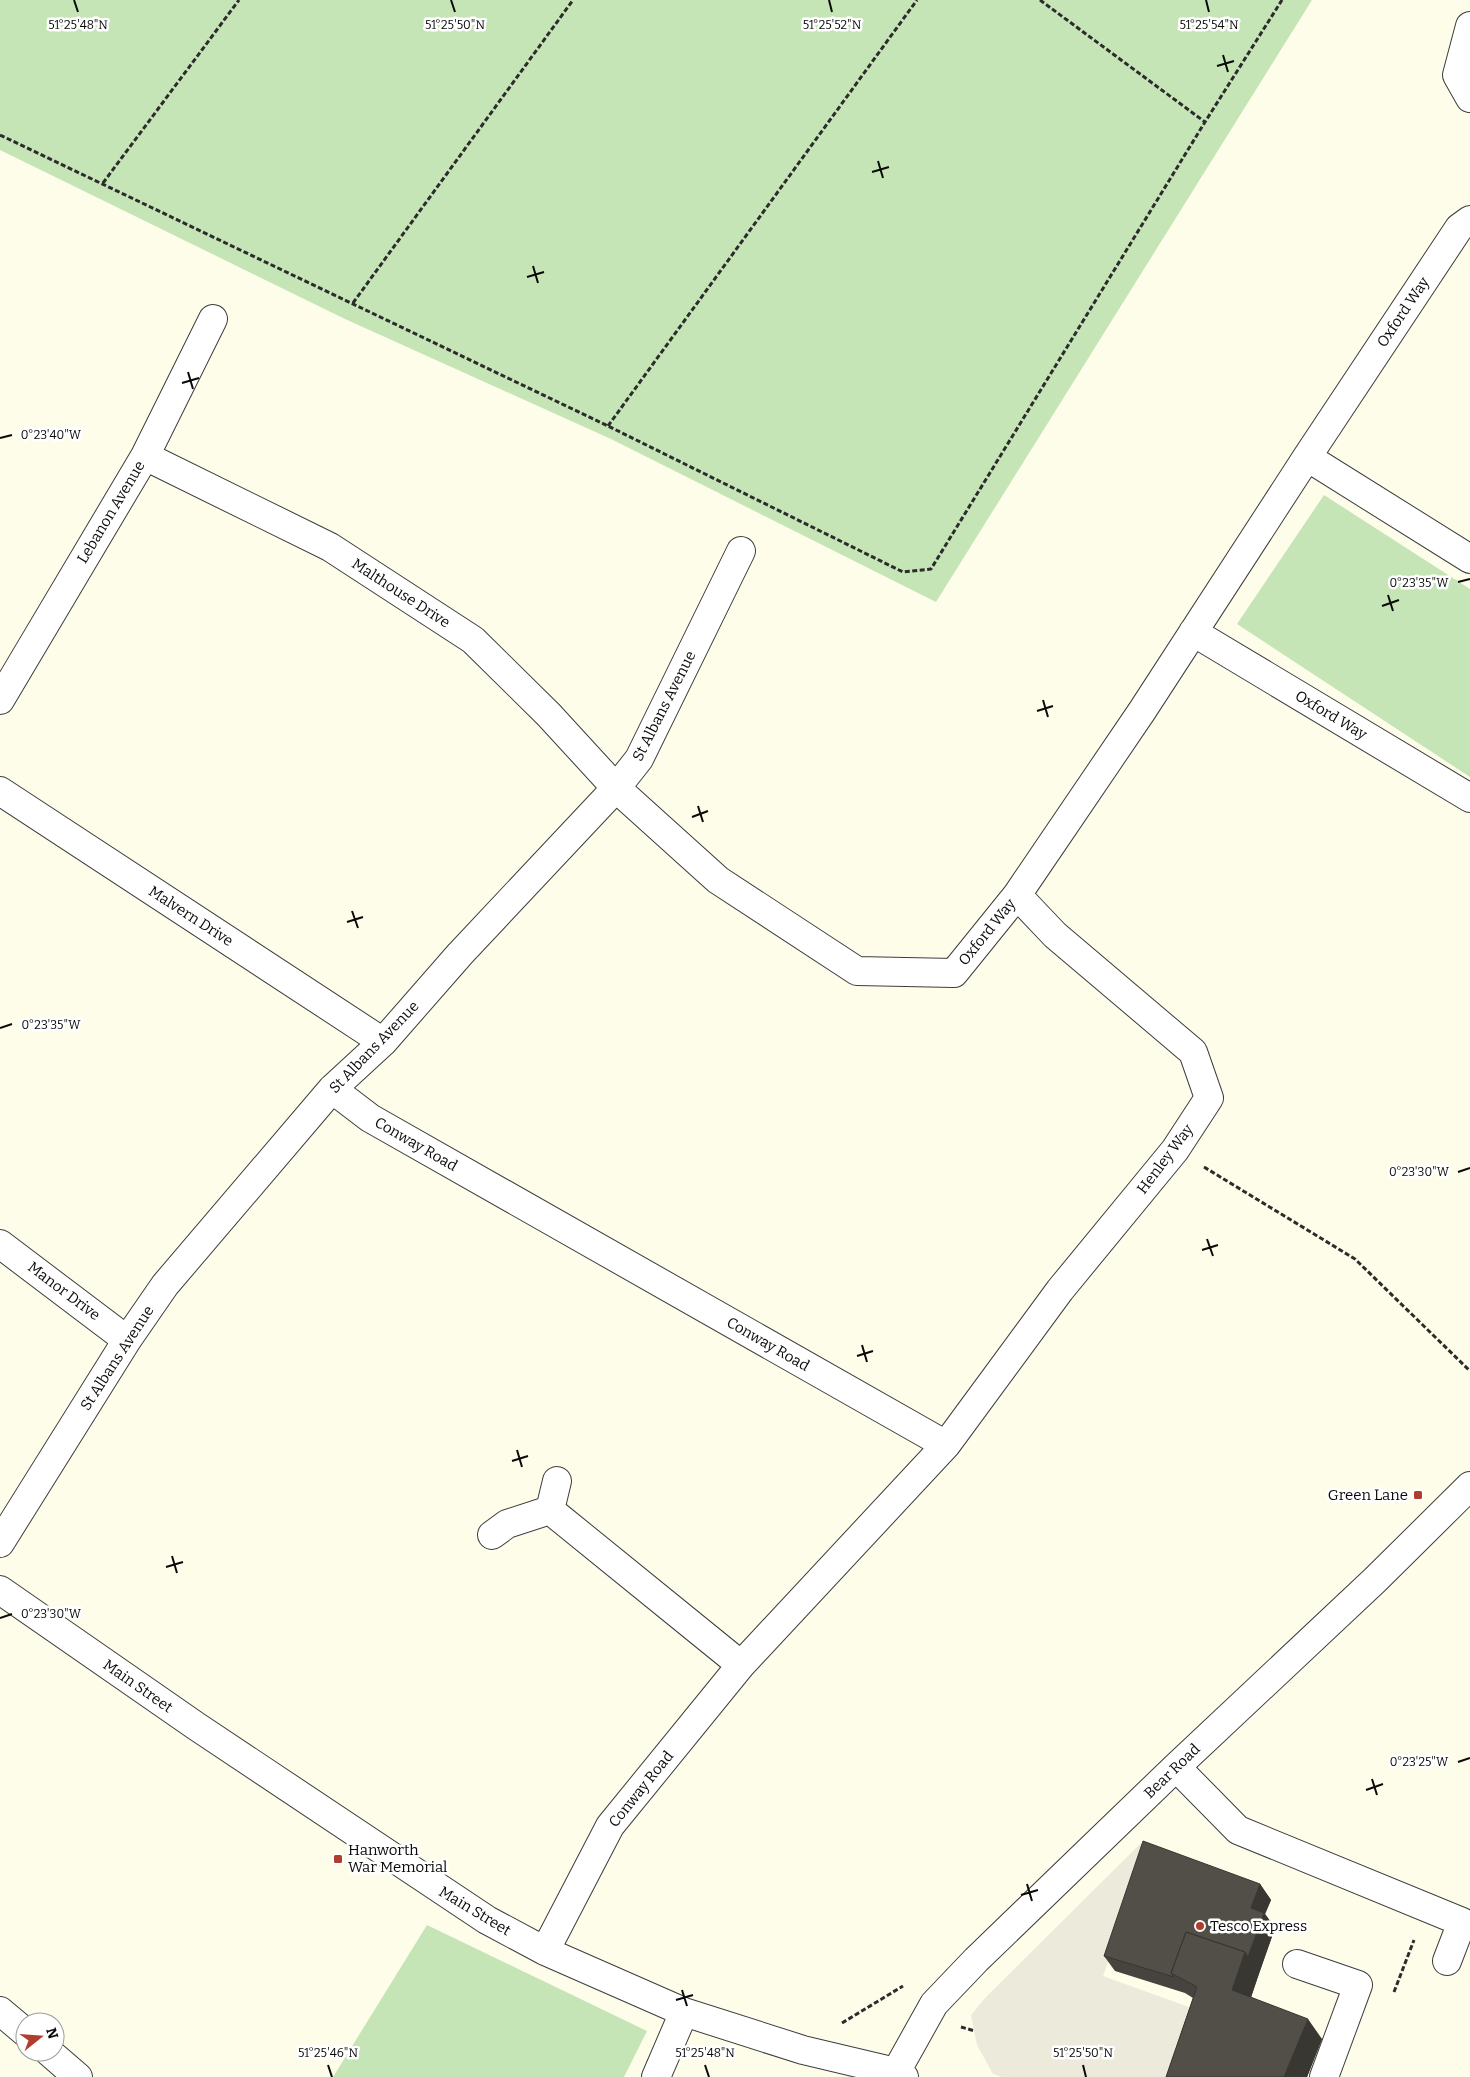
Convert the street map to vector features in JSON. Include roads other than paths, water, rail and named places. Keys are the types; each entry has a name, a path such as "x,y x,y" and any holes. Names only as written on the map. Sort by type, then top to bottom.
{"street":[{"path":"1470,26 1457,75 1470,98"},
{"name":"Oxford Way","path":"616,788 718,880 856,972 954,973 1017,895 1142,711 1458,228 1470,220"},
{"name":"Lebanon Avenue","path":"0,700 145,456 213,319"},
{"name":"Malthouse Drive","path":"145,456 330,547 473,640 549,715 616,788"},
{"path":"1307,457 1470,560"},
{"name":"St Albans Avenue","path":"0,1543 127,1340 165,1285 332,1089 383,1042 460,954 616,788 639,759 741,550"},
{"name":"Oxford Way","path":"1193,632 1470,798"},
{"name":"Malvern Drive","path":"0,791 383,1042"},
{"name":"Henley Way","path":"946,1445 1060,1290 1175,1150 1209,1098 1193,1052 1055,934 1017,895"},
{"name":"Conway Road","path":"332,1089 370,1118 946,1445 741,1665 610,1826 545,1951"},
{"name":"Manor Drive","path":"2,1249 127,1340"},
{"path":"550,1510 557,1481"},
{"name":"Bear Road","path":"900,2074 934,2004 976,1960 1176,1767 1376,1580 1470,1486"},
{"path":"550,1510 741,1665"},
{"path":"492,1535 507,1524 550,1510"},
{"name":"Main Street","path":"0,1590 196,1726 486,1920 545,1951 684,2012 803,2050 900,2074"},
{"path":"1176,1767 1238,1830 1462,1922 1447,1961"},
{"path":"1297,1964 1358,1985 1324,2077"},
{"path":"0,2011 15,2024"},
{"path":"656,2077 684,2012"},
{"path":"60,2062 78,2077"}],"place":[{"name":"Green Lane","path":"1418,1495"},
{"name":"Hanworth War Memorial","path":"338,1859"},
{"name":"Tesco Express","path":"1200,1926"}]}
